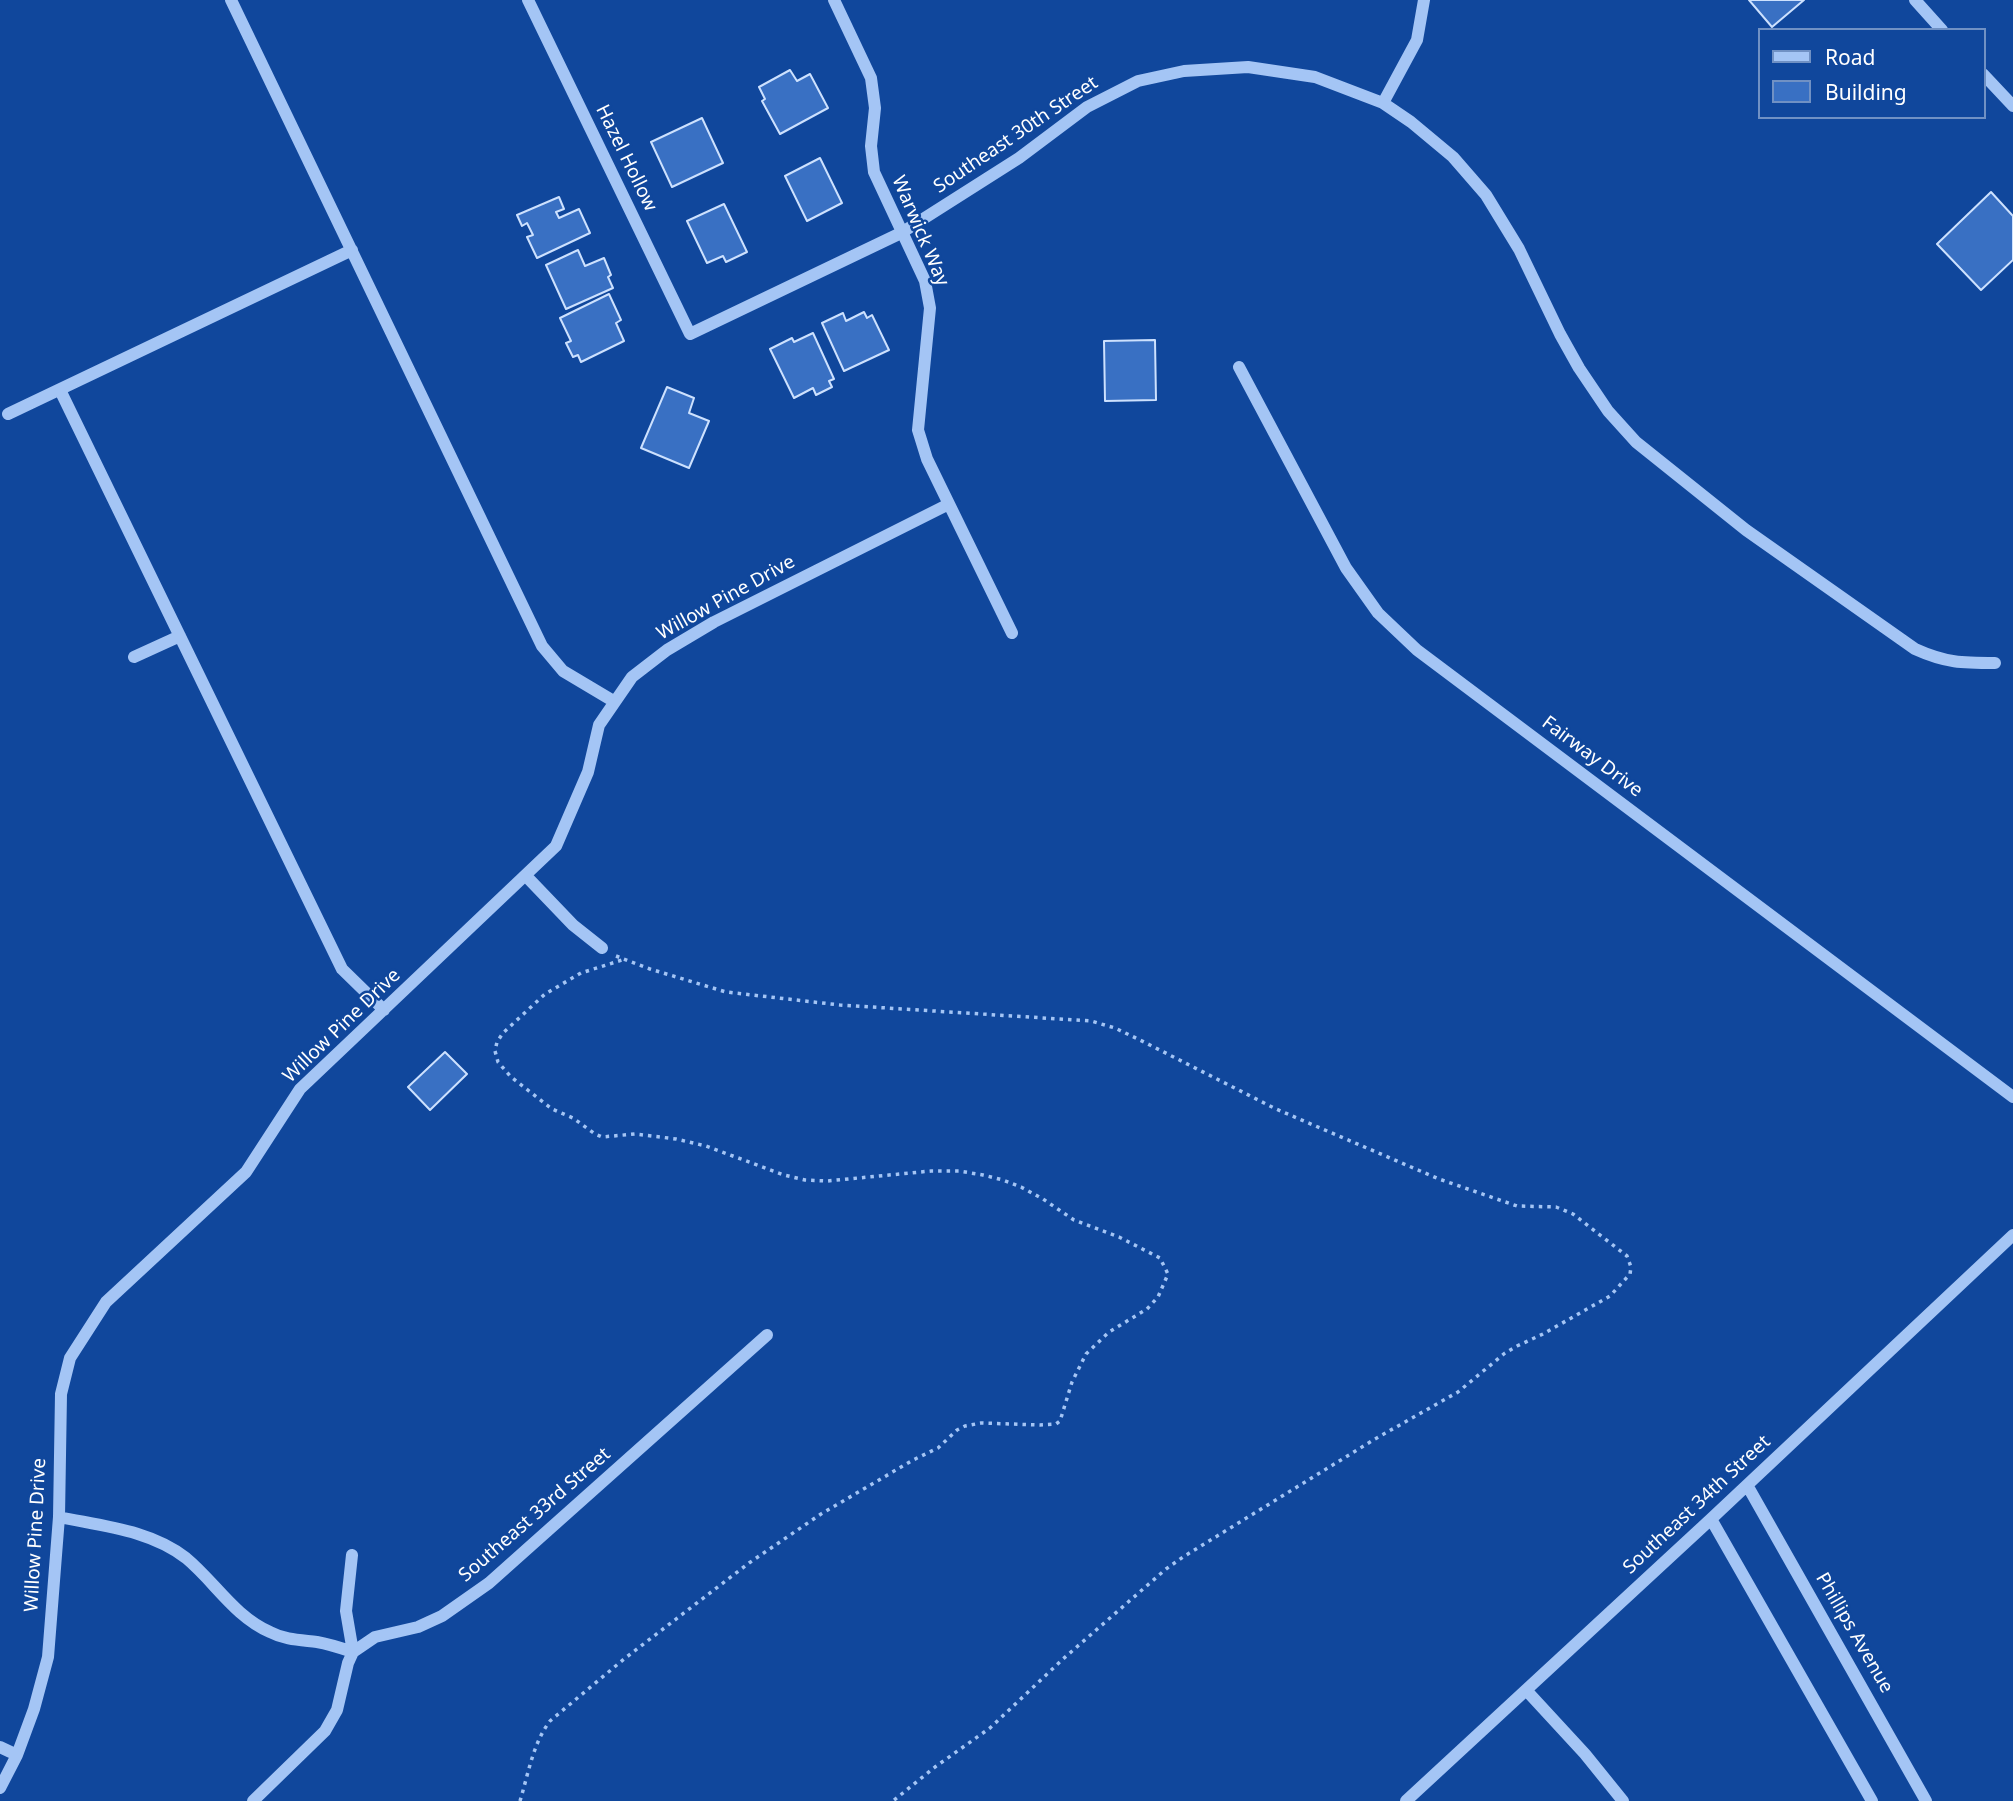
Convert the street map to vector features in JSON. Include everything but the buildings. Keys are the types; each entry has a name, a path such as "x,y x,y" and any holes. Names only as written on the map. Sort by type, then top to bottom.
{"street":[{"path":"231,0 542,646 563,671 615,702"},
{"name":"Hazel Hollow","path":"528,0 690,334"},
{"name":"Warwick Way","path":"834,0 871,78 876,108 871,146 874,172 925,281 930,308 918,430 928,459 1012,633"},
{"path":"1383,103 1417,40 1424,0"},
{"path":"1915,0 1940,28"},
{"name":"Southeast 30th Street","path":"690,334 901,233 1019,158 1087,107 1138,81 1184,71 1248,67 1315,77 1383,103 1453,157 1486,195 1519,249 1579,368 1608,411 1636,442 1746,530 1915,649 1936,659 1960,663 1995,663"},
{"path":"1985,76 2013,106"},
{"path":"8,414 352,250"},
{"name":"Fairway Drive","path":"1239,367 1346,568 1378,613 1396,631 2013,1097"},
{"path":"60,390 342,969 384,1010"},
{"name":"Willow Pine Drive","path":"0,1788 17,1755 34,1709 48,1657 59,1517 61,1394 70,1358 106,1302 246,1172 300,1089 556,846 587,772 599,725 632,677 714,622 949,504"},
{"path":"134,657 180,636"},
{"path":"526,876 573,925 602,948"},
{"name":"Southeast 34th Street","path":"1406,1801 2013,1235"},
{"name":"Southeast 33rd Street","path":"353,1652 375,1637 418,1627 442,1616 489,1583 767,1335"},
{"name":"Phillips Avenue","path":"1747,1485 1926,1801"},
{"path":"59,1517 136,1533 163,1544 185,1557 252,1623 272,1634 298,1641 318,1642 353,1652"},
{"path":"1711,1519 1872,1801"},
{"path":"253,1801 325,1731 337,1710 353,1652 346,1611 352,1555"},
{"path":"1526,1690 1585,1754 1623,1801"},
{"path":"0,1747 17,1755"}],"path":[{"path":"602,948 623,960 726,992 840,1005 1091,1021 1115,1028 1287,1114 1439,1179 1517,1206 1564,1209 1584,1222 1629,1260 1630,1274 1610,1296 1517,1346 1458,1392 1375,1439 1174,1563 1063,1659 990,1728 893,1801"},
{"path":"520,1801 543,1729 550,1721 624,1659 749,1563 821,1514 938,1448 965,1426 981,1423 1056,1424 1060,1421 1080,1363 1096,1342 1147,1309 1158,1297 1168,1274 1160,1258 1119,1237 1074,1220 1043,1199 1003,1180 959,1171 932,1171 827,1181 805,1180 706,1146 676,1139 635,1134 601,1137 573,1118 552,1109 511,1077 498,1062 495,1051 497,1042 503,1033 545,994 581,973 623,960"}]}
